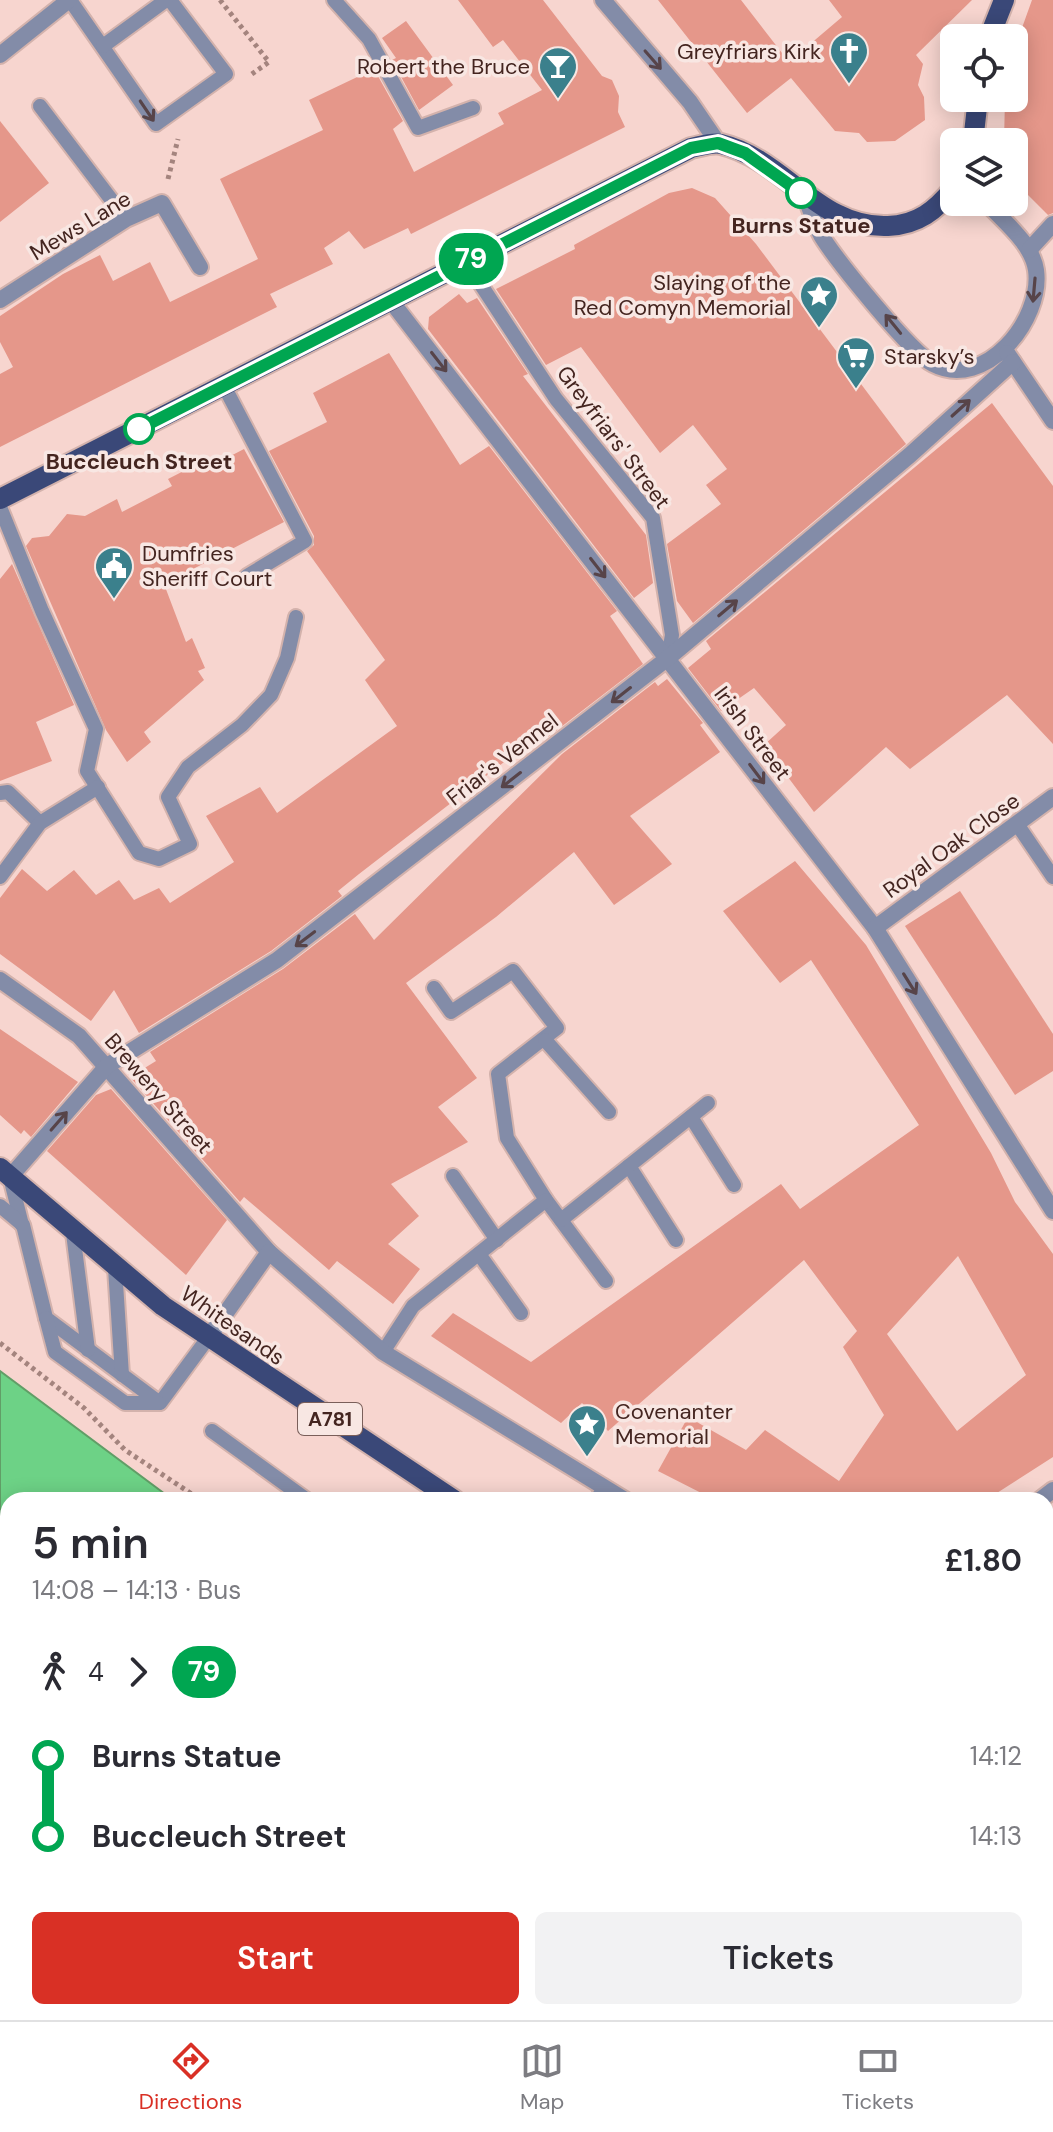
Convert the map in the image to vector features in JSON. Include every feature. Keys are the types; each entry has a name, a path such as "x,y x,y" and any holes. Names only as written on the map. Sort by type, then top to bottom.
{"main road":[{"path":"995,24 1004,0"},
{"path":"0,499 691,148 718,143 745,153 839,218 868,227 908,226 940,206"},
{"name":"Whitesands","path":"5,1172 115,1268 208,1338 442,1492"}],"street":[{"path":"603,0 690,102 718,143"},
{"path":"0,55 61,3"},
{"path":"804,195 823,239 914,350 934,364 952,369 1009,355 1053,421"},
{"name":"Mews Lane","path":"0,300 126,219 162,203 200,267"},
{"path":"999,216 1029,250 1053,224"},
{"name":"Friar's Vennel","path":"5,1172 107,1066 277,960 668,658 910,455 1009,355 1035,300 1036,270 1029,250"},
{"name":"Irish Street","path":"391,301 875,928 1053,1211"},
{"name":"Royal Oak Close","path":"875,928 1053,797"},
{"name":"Brewery Street","path":"0,980 79,1036 269,1252 383,1352 598,1492"},
{"path":"208,1338 269,1252"}],"lane":[{"path":"61,3 103,46 156,124 226,74 168,0 103,46"},
{"path":"334,0 369,39 418,128 473,108"},
{"path":"40,106 126,219"},
{"name":"Greyfriars' Street","path":"466,262 556,399 653,518 672,635 668,658"},
{"path":"224,386 305,541 247,576"},
{"path":"0,507 42,611 96,729 87,771 139,853 159,859 190,844 168,797 188,767 242,725 271,695 287,658 296,617"},
{"path":"0,877 40,823 98,787"},
{"path":"0,793 8,792 40,823"},
{"path":"1017,824 1053,877"},
{"path":"434,988 451,1012 513,971 557,1028 498,1074 507,1138 546,1200 606,1281"},
{"path":"545,1040 609,1112"},
{"path":"561,1220 708,1103"},
{"path":"691,1117 734,1185"},
{"path":"629,1166 676,1240"},
{"path":"5,1172 23,1225 55,1352 125,1403 160,1403"},
{"path":"453,1176 497,1240"},
{"path":"383,1352 413,1306 546,1200"},
{"path":"0,1206 23,1225"},
{"path":"73,1233 88,1350"},
{"path":"479,1254 521,1313"},
{"path":"115,1268 122,1375"},
{"path":"46,1318 160,1403"},
{"path":"160,1403 208,1338"},
{"path":"212,1431 296,1492"}],"path":[{"path":"0,1343 84,1408 125,1450 189,1492"}],"shaded area":[{"path":"0,1371 162,1492 0,1492"}],"building":[{"path":"458,0 543,0 602,76 612,80 619,96 618,112 625,127 411,234 408,228 364,249 349,231 324,248 333,264 270,294 277,307 0,447 0,374 13,367 0,342 0,316 63,274 100,255 113,281 150,262 170,302 258,259 220,179 323,130 309,100 374,69 403,121 393,129 414,172 504,124 498,113 542,90 503,40 493,47"},
{"path":"658,0 741,0 789,62 842,17 829,0 972,0 948,24 940,24 940,31 916,55 923,64 918,85 924,97 925,120 895,141 867,142 859,133 835,131 791,78 747,113"},
{"path":"1032,0 1053,0 1053,213 1048,215 1028,195 1028,128 1004,128 1005,112 1028,112 1028,24 1023,24"},
{"path":"406,21 453,85 419,110 392,60 396,58 382,38"},
{"path":"0,121 49,183 0,222"},
{"path":"692,188 715,198 756,244 906,444 693,623 677,601 667,544 721,504 706,485 727,469 693,425 660,453 581,347 546,365 496,289 575,249 574,245 669,193"},
{"path":"459,294 467,303 477,298 528,374 523,376 646,535 653,583 634,598 428,329 429,317"},
{"path":"389,353 460,465 489,446 617,611 610,616 643,664 548,737 543,732 359,874 338,891 342,896 271,951 139,1033 114,990 91,1021 0,954 0,898 22,869 47,891 74,870 96,895 119,880 134,900 159,888 170,903 234,862 206,816 260,787 277,813 397,726 365,680 385,660 307,551 314,545 314,536 269,451 327,422 313,393"},
{"path":"992,403 1053,486 1053,744 1007,695 910,769 886,747 814,812 764,745 786,725 754,688 721,711 688,668 711,649 706,641"},
{"path":"244,449 284,522 164,584 186,642 192,638 205,668 198,671 204,680 144,732 151,742 127,762 106,730 26,546 32,538 49,536 67,514 85,516 117,499 122,512 172,486 168,479 213,456 217,463"},
{"path":"12,564 74,705 36,722 52,761 0,781 0,579"},
{"path":"667,679 703,723 700,725 720,752 630,816 672,864 614,905 574,852 496,917 406,983 477,1078 438,1107 468,1142 391,1184 419,1216 388,1244 420,1269 393,1304 337,1261 329,1270 244,1197 240,1202 130,1077 156,1061 150,1052 283,969 355,914 374,940 562,754 655,682 658,686"},
{"path":"795,861 866,945 991,1153 1015,1202 1053,1254 1053,1457 998,1492 699,1492 658,1471 688,1417 746,1450 765,1430 839,1481 884,1415 843,1347 857,1331 804,1260 608,1431 582,1403 561,1423 431,1336 453,1313 531,1362 781,1184 800,1209 919,1125 811,960 780,983 723,911","holes":["958,1256 1026,1375 957,1431 887,1334"]},
{"path":"960,891 1053,1034 1053,1071 1015,1095 905,926"},
{"path":"0,1029 78,1082 31,1137 24,1130 21,1134 0,1115"},
{"path":"111,1089 227,1220 186,1275 47,1151 96,1095"}],"bus line":[{"name":"79","path":"139,429 691,148 718,143 745,153 801,193"}],"place":[{"name":"Greyfriars Kirk","path":"849,85"},
{"name":"Robert the Bruce","path":"558,100"},
{"name":"Burns Statue","path":"801,193"},
{"name":"Slaying of the Red Comyn Memorial","path":"819,329"},
{"name":"Starsky’s","path":"856,390"},
{"name":"Buccleuch Street","path":"139,429"},
{"name":"Dumfries Sheriff Court","path":"114,600"},
{"name":"Covenanter Memorial","path":"587,1458"}]}
